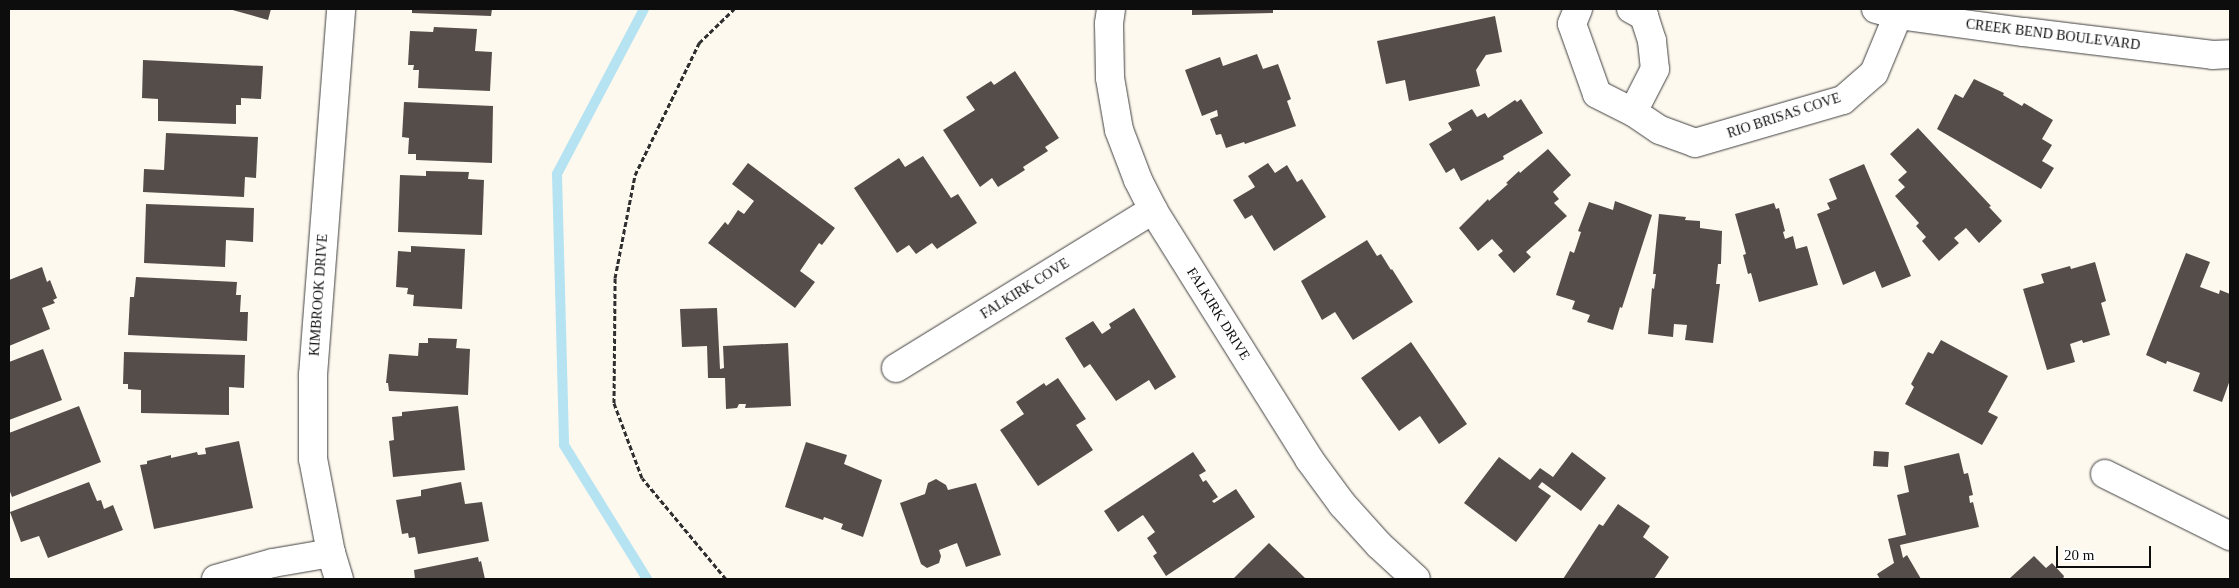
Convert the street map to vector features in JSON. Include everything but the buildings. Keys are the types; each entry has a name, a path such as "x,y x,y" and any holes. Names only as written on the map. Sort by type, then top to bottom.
{"street":[{"name":"KIMBROOK DRIVE","path":"339,579 331,553 313,459 313,375 340,9"},
{"name":"FALKIRK DRIVE","path":"1111,9 1109,24 1110,78 1120,130 1138,180 1153,210 1308,459 1342,504 1379,545 1416,579"},
{"name":"RIO BRISAS COVE","path":"1578,9 1572,24 1596,94 1633,112 1660,130 1695,143 1843,100 1874,73 1887,12"},
{"path":"1631,9 1644,16 1652,41 1655,69 1633,112"},
{"name":"CREEK BEND BOULEVARD","path":"1887,12 2213,56 2230,54"},
{"name":"FALKIRK COVE","path":"896,368 1153,210"},
{"path":"2105,474 2230,536"},
{"path":"216,579 273,563 331,553"}],"path":[{"path":"726,579 642,478 614,404 615,326 616,278 635,175 699,43 734,9"}],"waterway":[{"path":"644,9 557,174 564,445 647,579"}]}
